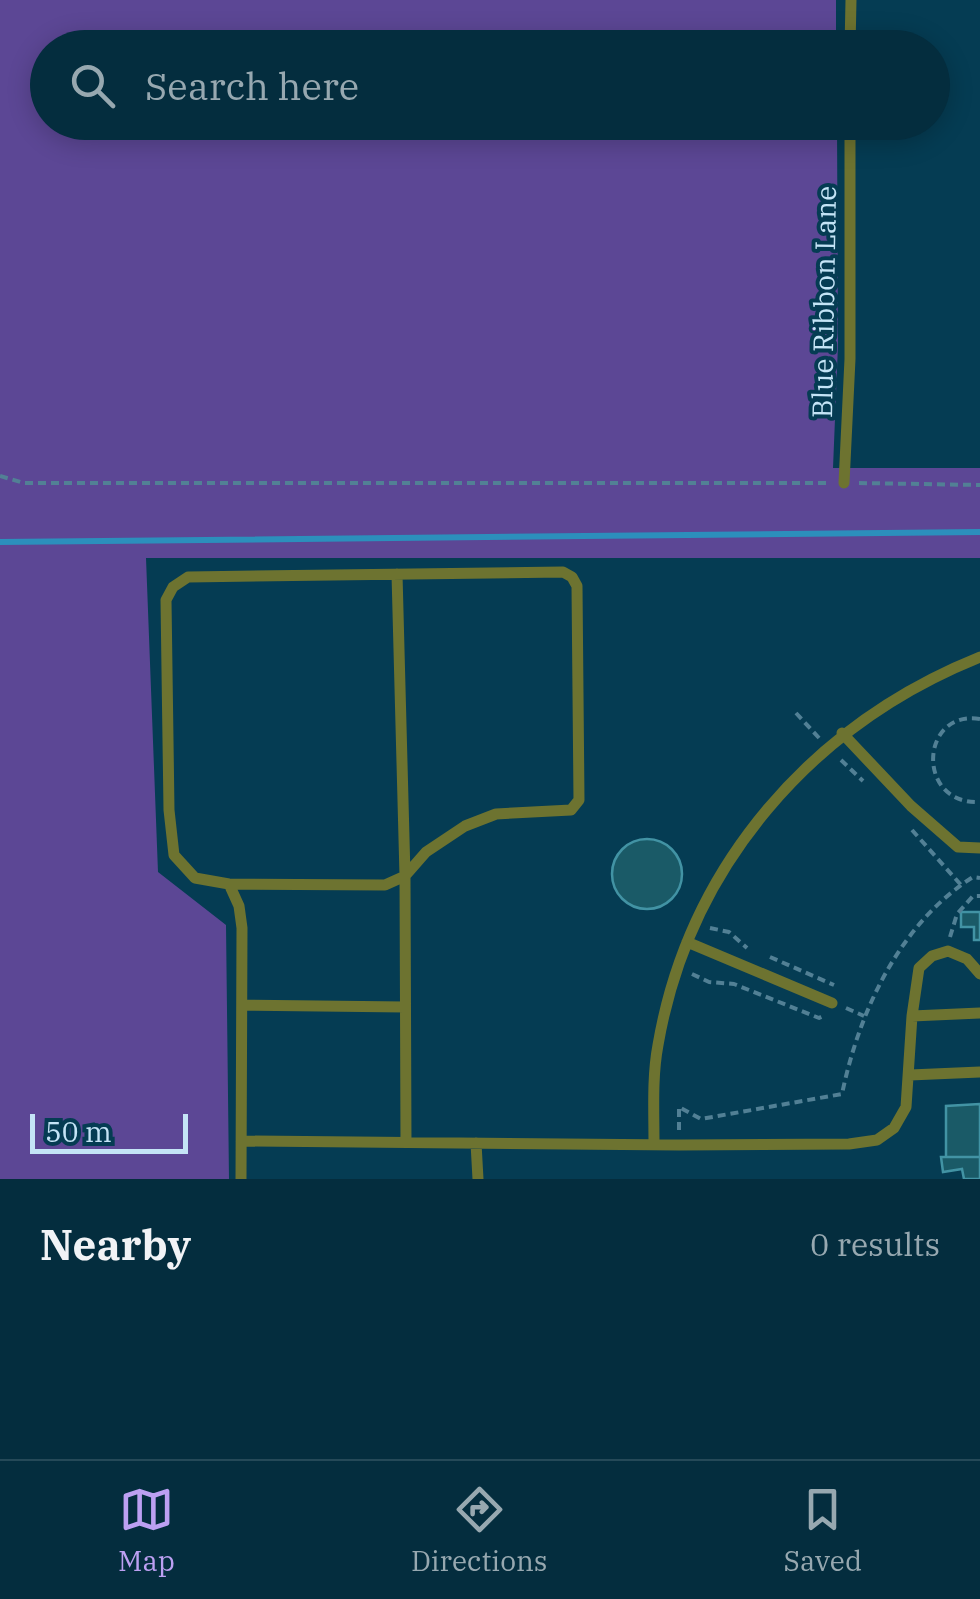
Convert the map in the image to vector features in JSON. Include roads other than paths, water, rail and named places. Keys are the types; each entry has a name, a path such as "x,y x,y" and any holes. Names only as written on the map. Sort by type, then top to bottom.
{"lane":[{"path":"850,0 850,30"},
{"name":"Blue Ribbon Lane","path":"844,483 850,359 850,140"},
{"path":"563,572 572,576 577,586 579,800 571,810 496,814 465,826 426,852 405,876 385,885 229,884 196,878 174,855 168,810 166,600 173,586 188,577 397,574 563,572"},
{"path":"397,574 405,876 406,1142"},
{"path":"654,1144 657,1047 688,942 714,886 742,841 770,805 842,734 915,686 980,656"},
{"path":"842,734 911,806 958,846 980,848"},
{"path":"229,884 242,928 241,1179"},
{"path":"688,942 832,1003"},
{"path":"241,1141 679,1145 848,1144 876,1140 894,1128 906,1107 912,1016 920,968 932,956 948,951 967,959 980,974"},
{"path":"242,1006 405,1007"},
{"path":"912,1016 980,1014"},
{"path":"910,1075 980,1072"},
{"path":"476,1142 478,1179"}],"waterway":[{"path":"0,542 980,532"}]}
